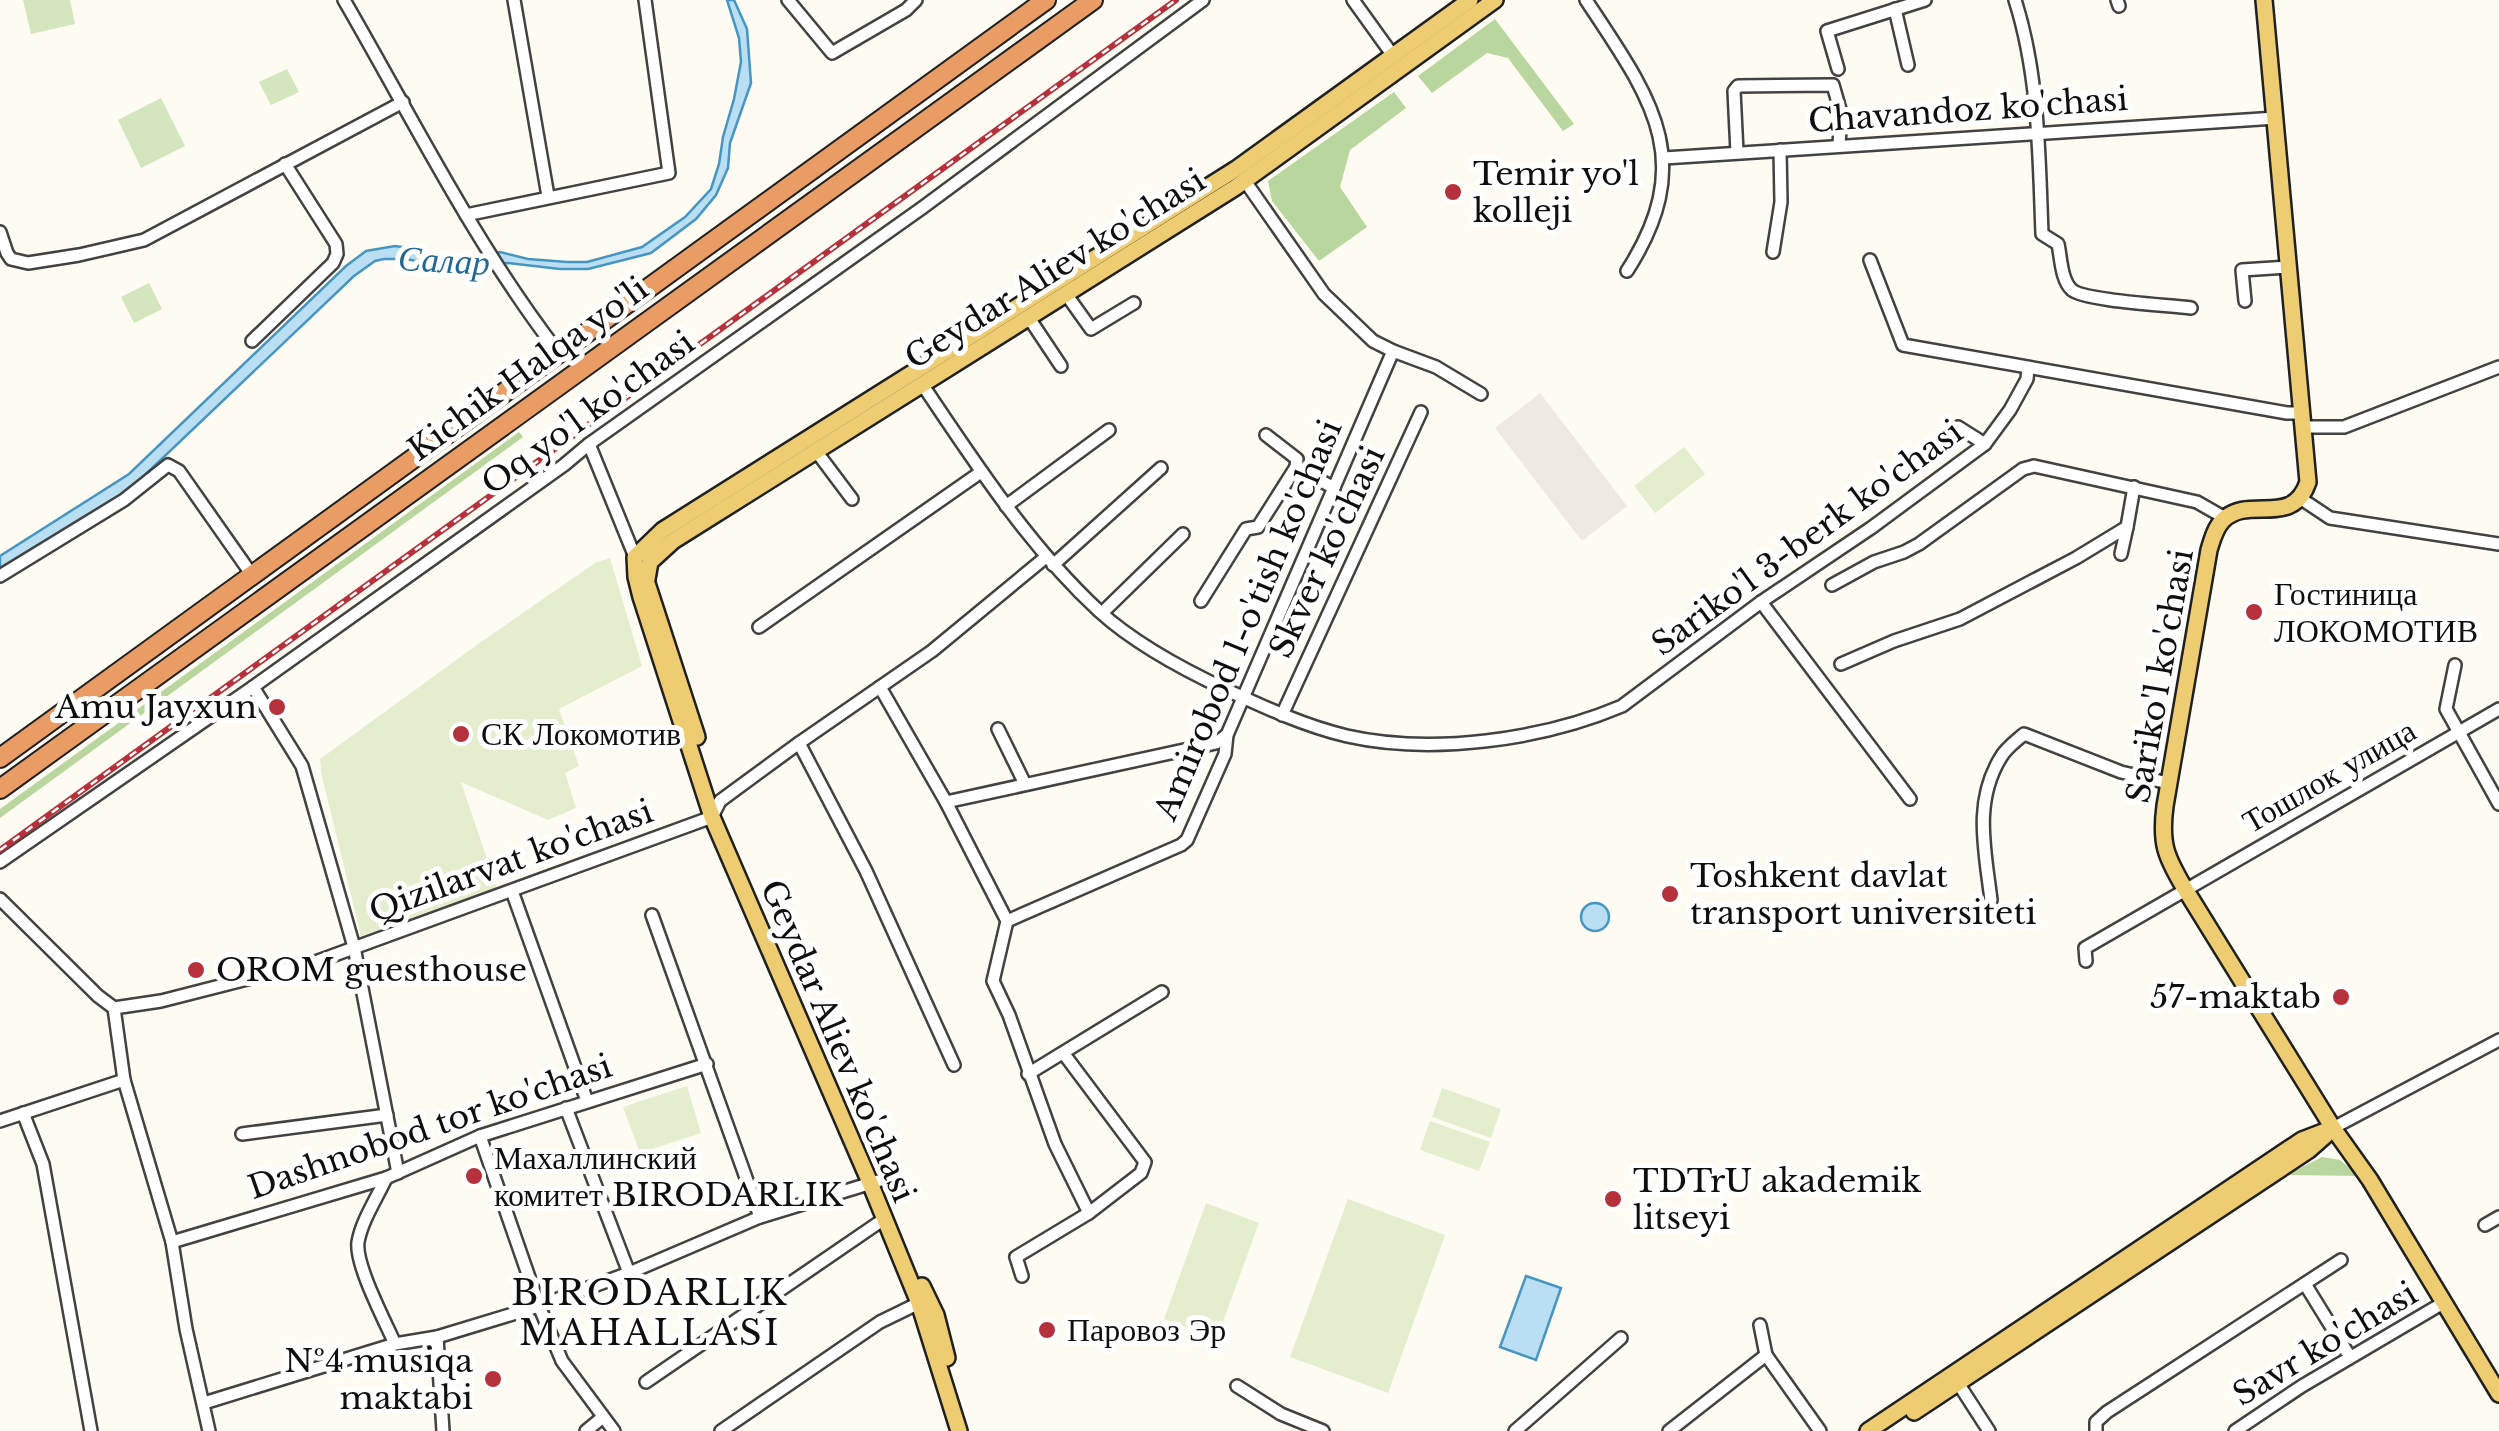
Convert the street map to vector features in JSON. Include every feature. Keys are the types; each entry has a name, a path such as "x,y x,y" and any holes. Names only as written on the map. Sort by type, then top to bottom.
{"highway":[{"name":"Kichik Halqa yo'li","path":"0,758 1046,0"},
{"name":"Kichik Halqa yo'li","path":"0,789 1093,0"},
{"path":"558,352 574,372"}],"main road":[{"name":"Geydar Aliev ko'chasi","path":"1398,62 1470,0"},
{"name":"Geydar Aliev ko'chasi","path":"968,1431 930,1318 715,811 641,597 635,557 656,536 816,451 919,379 1029,318 1398,62 1495,0"},
{"path":"2264,0 2308,478 2300,498"},
{"name":"Geydar Aliev ko'chasi","path":"647,579 650,562 663,548 749,485 1240,175"},
{"name":"Sariko'l ko'chasi","path":"2300,498 2284,508 2241,511 2225,518 2214,534 2168,783 2163,845 2185,889 2333,1128 2370,1180 2499,1394"},
{"name":"Geydar Aliev ko'chasi","path":"635,557 647,579 715,811"},
{"path":"1885,1431 1955,1378 2302,1140 2333,1128"},
{"name":"Geydar Aliev ko'chasi","path":"874,1182 884,1219 919,1303 930,1318 959,1431"},
{"path":"1868,1431 1955,1378"}],"street":[{"path":"344,0 480,238 558,352"},
{"path":"514,0 548,196"},
{"path":"466,214 669,173 645,0"},
{"path":"788,0 832,53 906,10 916,0"},
{"name":"Oq yo'l ko'chasi","path":"0,862 564,465 1203,0"},
{"path":"1353,0 1398,62"},
{"path":"1586,0 1645,94 1664,158 1657,210 1627,271"},
{"path":"1838,69 1827,31 1925,0"},
{"path":"2015,0 2038,133 2042,234 2058,244 2068,284 2075,293 2092,297 2191,308"},
{"path":"1895,9 1908,65"},
{"path":"1737,152 1734,91 1738,86 1833,85 1841,113 1840,146"},
{"path":"0,232 7,253 17,261 28,262 144,240 402,102"},
{"name":"Chavandoz ko'chasi","path":"1664,158 2276,118"},
{"path":"1774,252 1780,202 1780,150"},
{"path":"252,341 337,254 336,244 285,164"},
{"path":"1240,175 1324,294 1373,341 1436,366 1481,394"},
{"path":"1870,260 1902,345 2287,413 2344,427 2499,367"},
{"path":"2245,301 2242,270 2289,267"},
{"path":"1066,294 1091,330 1134,303"},
{"path":"1029,318 1061,366"},
{"name":"Amirobod 1-o'tish ko'chasi","path":"1007,922 1185,842 1225,754 1227,735 1393,351"},
{"name":"Sariko'l 3-berk ko'chasi","path":"919,379 1006,506 1050,561 1102,614 1170,661 1282,715 1334,732 1404,744 1507,738 1610,711 1639,694 1985,444 2010,410 2027,379 2028,368"},
{"name":"Skver ko'chasi","path":"1282,715 1421,412"},
{"path":"1958,427 1985,444"},
{"path":"1006,506 1109,430"},
{"path":"1200,601 1247,528 1258,527 1296,467 1297,459 1266,435"},
{"name":"Geydar Aliev ko'chasi","path":"589,444 635,557"},
{"path":"816,451 852,499"},
{"path":"0,576 124,500 168,465 178,471 252,575"},
{"path":"1832,585 1919,544 2024,469 2034,466 2197,502 2225,518"},
{"path":"1296,467 1334,488"},
{"name":"Qizilarvat ko'chasi","path":"114,1008 180,996 318,961 512,891 715,811 799,743 932,651 1050,561 1161,468"},
{"path":"759,627 981,472"},
{"path":"2121,554 2134,487"},
{"path":"2300,498 2330,518 2499,544"},
{"path":"1841,664 1960,619 2128,527"},
{"path":"1102,614 1183,534"},
{"path":"1762,602 1910,799"},
{"path":"2455,665 2446,708 2499,804"},
{"path":"253,687 302,766 354,947 387,1114 392,1175 360,1233 357,1247 360,1263 395,1344"},
{"path":"880,687 946,802 1007,922 993,982 1055,1144 1089,1212"},
{"name":"Тошлок улица","path":"2086,961 2085,948 2499,709"},
{"path":"998,729 1025,784"},
{"path":"1991,900 1982,807 2001,756 2024,734 2120,772 2168,783"},
{"path":"946,802 1216,743 1227,735"},
{"path":"799,743 866,870 954,1065"},
{"path":"512,891 587,1102"},
{"path":"0,898 114,1008 124,1080 172,1242 209,1431"},
{"path":"652,915 760,1217"},
{"path":"1028,1074 1162,992"},
{"path":"2333,1128 2499,1040"},
{"path":"1022,1276 1016,1258 1089,1212 1141,1173 1145,1162 1064,1054"},
{"name":"Dashnobod tor ko'chasi","path":"172,1242 392,1175 480,1136 706,1064"},
{"path":"0,1121 124,1080"},
{"path":"566,1108 628,1273"},
{"path":"23,1113 43,1164 91,1431"},
{"path":"242,1134 387,1114"},
{"path":"480,1136 562,1361 614,1431"},
{"path":"204,1403 395,1344 437,1337 539,1306 760,1217 874,1182"},
{"path":"2485,1225 2499,1218"},
{"path":"646,1382 884,1219"},
{"path":"2096,1431 2100,1417 2341,1260"},
{"path":"2305,1284 2350,1358"},
{"path":"721,1431 880,1322 919,1303"},
{"name":"Savr ko'chasi","path":"2235,1431 2302,1386 2444,1303"},
{"path":"1760,1326 1766,1355 1820,1431"},
{"path":"437,1337 443,1431"},
{"path":"1515,1431 1621,1338"},
{"path":"1669,1431 1766,1355"},
{"path":"1955,1378 1989,1431"},
{"path":"1237,1386 1281,1414 1323,1431"},
{"path":"586,1431 604,1417"}],"green space":[{"path":"23,0 70,0 75,24 31,34"},
{"path":"1495,19 1574,124 1563,131 1508,58 1487,53 1432,93 1418,76"},
{"path":"287,69 299,92 271,105 259,82"},
{"path":"1394,92 1406,108 1350,150 1340,187 1367,227 1319,261 1272,201 1268,181"},
{"path":"161,98 185,146 141,168 118,120"},
{"path":"149,283 162,309 134,323 121,297"},
{"path":"519,432 523,437 0,818 0,809"},
{"path":"1684,447 1705,474 1655,513 1634,486"},
{"name":"СК Локомотив","path":"610,558 642,666 559,709 579,766 565,773 576,808 548,820 461,782 497,889 361,936 320,759 481,642 595,563"},
{"path":"687,1086 701,1133 640,1153 623,1107"},
{"path":"1442,1088 1501,1109 1491,1138 1432,1117"},
{"path":"1430,1121 1490,1142 1479,1171 1420,1150"},
{"path":"2322,1157 2340,1160 2360,1176 2287,1175"},
{"path":"1348,1199 1445,1235 1388,1393 1290,1357"},
{"path":"1206,1203 1259,1223 1217,1338 1164,1319"}],"shaded area":[{"path":"1540,393 1627,506 1582,541 1495,428"}],"water":[{"name":"Салар","path":"727,0 734,0 747,29 751,83 730,143 728,168 716,195 696,219 651,253 588,269 507,263 454,270 407,259 375,261 354,276 128,491 0,570 0,556 129,474 366,251 395,246 451,260 500,252 528,259 587,262 642,247 685,217 711,189 734,99 741,62 739,38"},
{"path":"1595,903 1605,907 1609,917 1605,927 1595,931 1585,927 1581,917 1585,907"},
{"path":"1526,1276 1561,1288 1536,1360 1500,1347"}],"railway":[{"path":"0,850 1176,0"}],"place":[{"name":"Temir yo'l kolleji","path":"1453,192"},
{"name":"Гостиница ЛОКОМОТИВ","path":"2254,612"},
{"name":"Amu Jayxun","path":"277,707"},
{"name":"СК Локомотив","path":"461,734"},
{"name":"Toshkent davlat transport universiteti","path":"1670,894"},
{"name":"OROM guesthouse","path":"196,970"},
{"name":"57-maktab","path":"2341,997"},
{"name":"Махаллинский комитет BIRODARLIK","path":"474,1176"},
{"name":"TDTrU akademik litseyi","path":"1613,1199"},
{"name":"Паровоз Эр","path":"1047,1330"},
{"name":"№4 musiqa maktabi","path":"493,1379"}],"district":[{"name":"BIRODARLIK MAHALLASI","path":"650,1312"}]}
